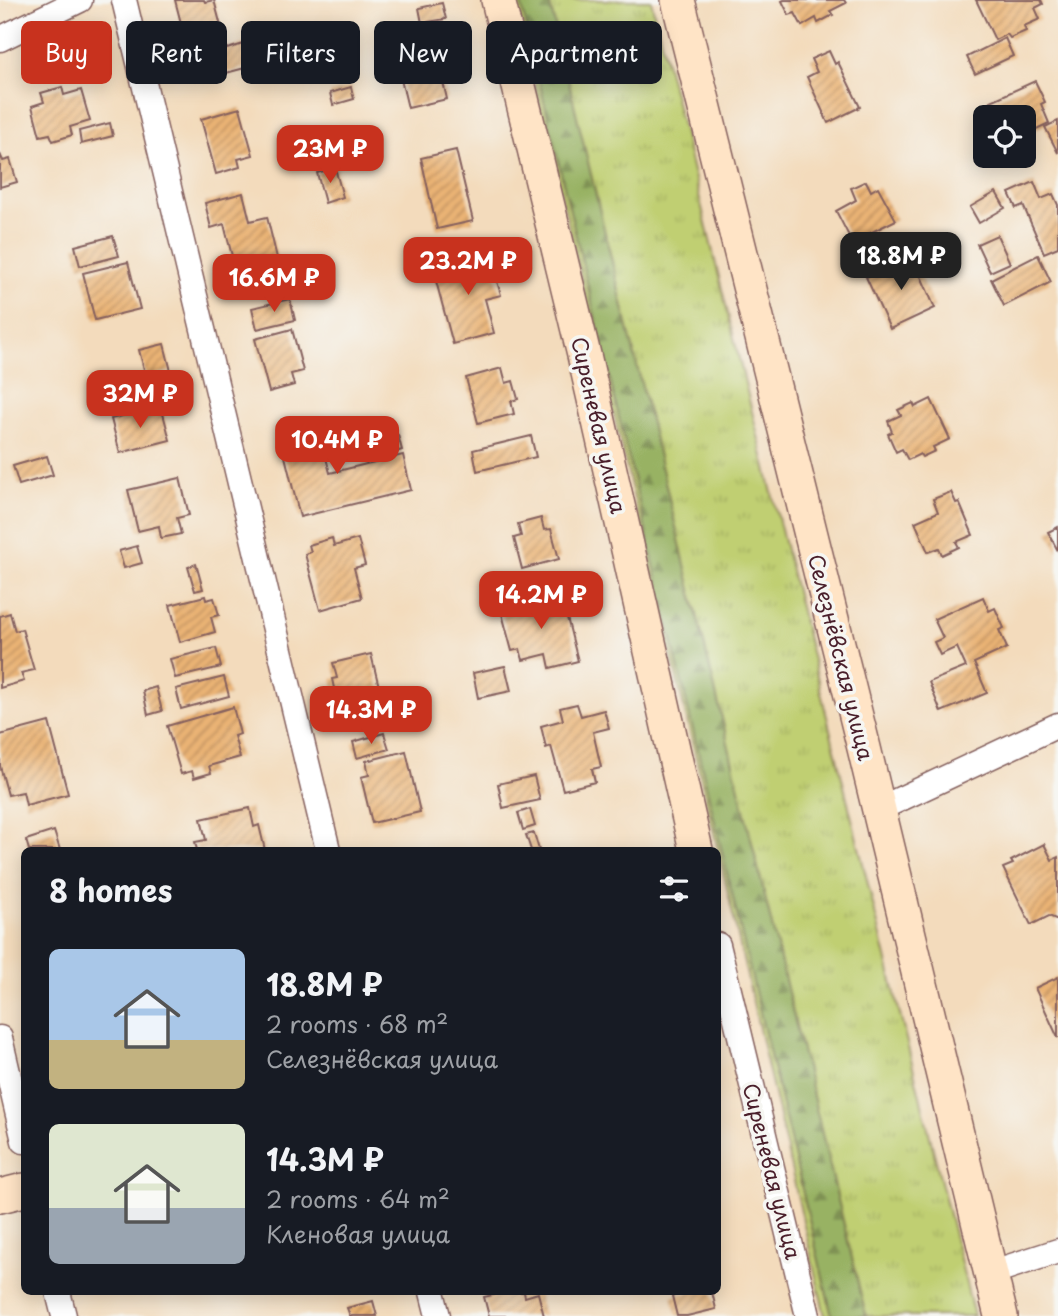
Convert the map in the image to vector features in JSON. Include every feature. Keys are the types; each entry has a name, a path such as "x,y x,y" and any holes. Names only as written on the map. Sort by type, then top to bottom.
{"street":[{"path":"0,39 80,0"},
{"path":"124,0 327,847"},
{"name":"Сиреневая улица","path":"498,0 587,369 695,847"},
{"name":"Селезнёвская улица","path":"678,0 879,809 1001,1316"},
{"path":"879,809 1058,725"},
{"name":"Сиреневая улица","path":"721,958 807,1316"},
{"path":"0,1038 21,1128"},
{"path":"0,1196 21,1191"},
{"path":"990,1273 1058,1251"},
{"path":"59,1295 64,1316"},
{"path":"433,1295 438,1316"}],"green space":[{"path":"515,0 651,0 656,21 520,21"},
{"path":"520,0 549,0 554,21 525,21"},
{"path":"662,45 974,1316 825,1316 721,863 721,847 717,847 535,84 662,84"},
{"path":"540,84 569,84 866,1316 832,1316"}],"building":[{"path":"175,0 214,0 220,21 180,21"},
{"path":"844,0 846,3 830,11 833,15 818,23 816,18 802,26 795,13 789,15 782,1"},
{"path":"976,0 1041,0 1043,4 1035,8 1040,19 1024,26 1026,31 1010,38 1007,34 995,40"},
{"path":"442,3 446,19 422,21 419,8"},
{"path":"1005,38 1013,56 975,74 967,57"},
{"path":"241,45 241,69 227,73 227,49"},
{"path":"829,51 835,64 838,62 860,107 828,123 807,77 817,72 811,59"},
{"path":"1035,81 1045,102 1041,104 1049,123 1036,129 1036,105 990,105 989,102"},
{"path":"402,84 443,84 447,99 408,108"},
{"path":"62,87 64,95 81,90 90,121 70,127 72,135 53,141 50,134 40,136 32,106 44,102 41,93"},
{"path":"351,87 354,99 333,105 330,93"},
{"path":"240,108 253,155 238,159 240,167 216,174 201,119"},
{"path":"1058,121 1058,153 1045,127"},
{"path":"110,123 113,136 81,144 79,131"},
{"path":"456,150 473,221 437,229 421,158"},
{"path":"0,154 3,161 10,159 17,182 0,187"},
{"path":"335,168 343,197 325,203 317,173"},
{"path":"866,181 871,191 878,187 896,220 852,242 836,211 856,200 851,188"},
{"path":"1034,182 1041,199 1053,194 1058,205 1058,247 1044,253 1023,205 1016,208 1009,193"},
{"path":"996,192 1005,208 979,223 970,207"},
{"path":"243,193 250,221 267,217 278,262 236,272 224,224 211,228 205,203"},
{"path":"997,235 1010,263 990,272 977,244"},
{"path":"113,236 119,256 80,266 75,246"},
{"path":"489,254 501,295 485,299 494,333 453,344 433,270"},
{"path":"1038,255 1051,282 1004,306 991,279"},
{"path":"912,256 935,308 890,329 866,277"},
{"path":"128,262 140,309 95,320 83,273"},
{"path":"318,268 321,278 300,284 297,274"},
{"path":"290,299 295,320 257,329 252,308"},
{"path":"292,329 303,371 291,374 294,385 269,392 255,339"},
{"path":"164,344 171,371 146,377 139,350"},
{"path":"502,368 506,383 513,381 518,399 511,401 514,414 478,423 466,378"},
{"path":"931,399 950,439 933,447 935,451 908,460 902,449 896,452 888,434 892,432 888,421 901,415 898,410 913,403 915,407"},
{"path":"161,406 170,440 120,453 111,419"},
{"path":"302,427 305,439 320,435 330,473 403,455 411,490 300,517 279,432"},
{"path":"398,435 402,450 393,453 388,438"},
{"path":"531,436 536,457 477,471 473,450"},
{"path":"47,456 53,475 19,485 13,466"},
{"path":"180,478 189,515 177,518 181,534 161,538 159,526 138,531 128,490"},
{"path":"951,492 956,503 959,502 973,535 956,542 959,547 942,555 939,548 928,552 915,522 938,512 933,499"},
{"path":"541,518 544,530 551,529 559,559 522,569 514,538 521,536 518,524"},
{"path":"1058,527 1058,551 1048,532"},
{"path":"332,538 334,546 358,539 365,565 354,568 362,598 320,610 305,554 311,552 309,545"},
{"path":"137,546 142,563 124,568 119,551"},
{"path":"196,564 203,589 195,591 188,567"},
{"path":"561,594 578,661 550,668 547,654 523,660 520,649 512,651 501,610"},
{"path":"205,596 206,600 214,598 219,615 211,617 215,632 180,642 170,605"},
{"path":"983,597 989,611 995,608 1004,628 999,630 1007,648 974,663 987,693 941,712 929,682 966,667 957,647 940,655 934,642 943,638 934,619"},
{"path":"10,613 15,631 22,629 34,670 21,673 24,681 0,688 0,616"},
{"path":"216,648 221,667 175,678 170,659"},
{"path":"371,654 382,699 344,708 340,692 335,693 332,679 337,678 333,663"},
{"path":"505,666 511,691 478,698 473,673"},
{"path":"224,677 229,696 181,709 176,689"},
{"path":"156,687 162,711 148,715 143,691"},
{"path":"577,704 581,716 604,710 609,728 593,732 601,767 592,769 595,782 563,790 551,746 546,748 541,726 563,720 560,708"},
{"path":"233,707 240,734 234,736 240,757 209,766 211,773 194,778 192,771 181,774 167,726"},
{"path":"49,722 68,794 26,805 23,792 8,795 0,766 0,735"},
{"path":"384,733 389,749 357,758 353,742"},
{"path":"406,751 420,812 372,823 361,777 369,775 366,761"},
{"path":"534,776 540,800 503,808 498,784"},
{"path":"250,808 254,827 259,825 264,847 196,847 195,842 206,840 201,819"},
{"path":"530,809 535,826 523,830 518,813"},
{"path":"54,831 59,847 28,847 26,840"},
{"path":"534,833 538,847 530,847 526,835"},
{"path":"1044,844 1052,860 1058,857 1058,920 1049,916 1031,925 1003,868"},
{"path":"1058,977 1058,1038 1035,988"},
{"path":"539,1295 544,1316 489,1316 484,1297"},
{"path":"713,1295 716,1309 677,1316 672,1296"},
{"path":"373,1301 377,1316 350,1316 347,1308"}]}
